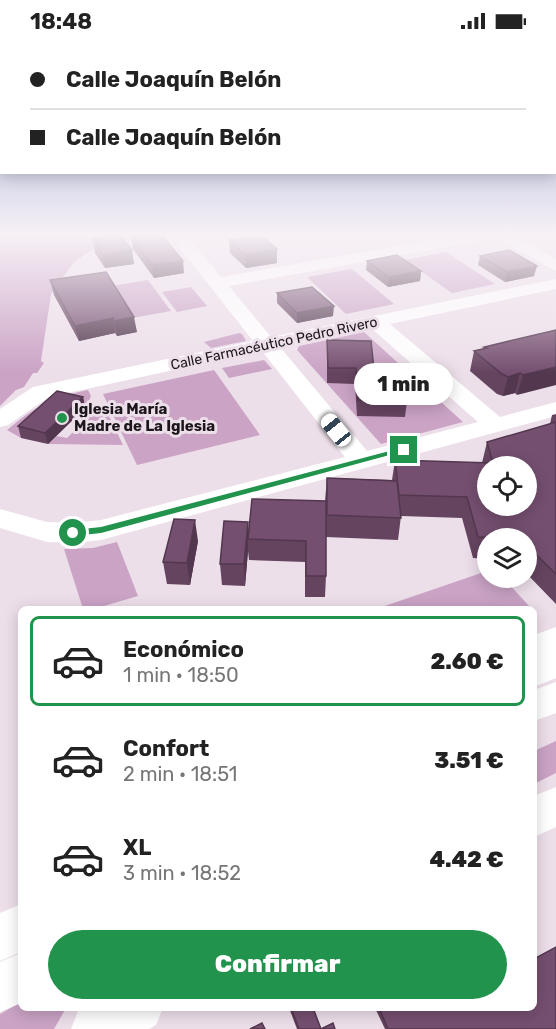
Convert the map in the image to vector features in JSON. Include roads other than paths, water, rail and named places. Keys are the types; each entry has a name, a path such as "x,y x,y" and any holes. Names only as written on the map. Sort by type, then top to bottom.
{"street":[{"path":"215,280 362,462"},
{"path":"217,283 234,280"},
{"name":"Calle Farmacéutico Pedro Rivero","path":"0,420 41,392 556,284"},
{"path":"376,322 495,424"},
{"path":"0,518 48,532 73,533 101,530 556,409"},
{"path":"537,648 556,640"},
{"path":"537,672 556,663"},
{"path":"537,705 556,697"},
{"path":"537,816 556,806"},
{"path":"0,938 18,929"},
{"path":"0,988 18,979"},
{"path":"96,1029 133,1011"}],"place":[{"name":"Iglesia María Madre de La Iglesia","path":"62,418"}]}
